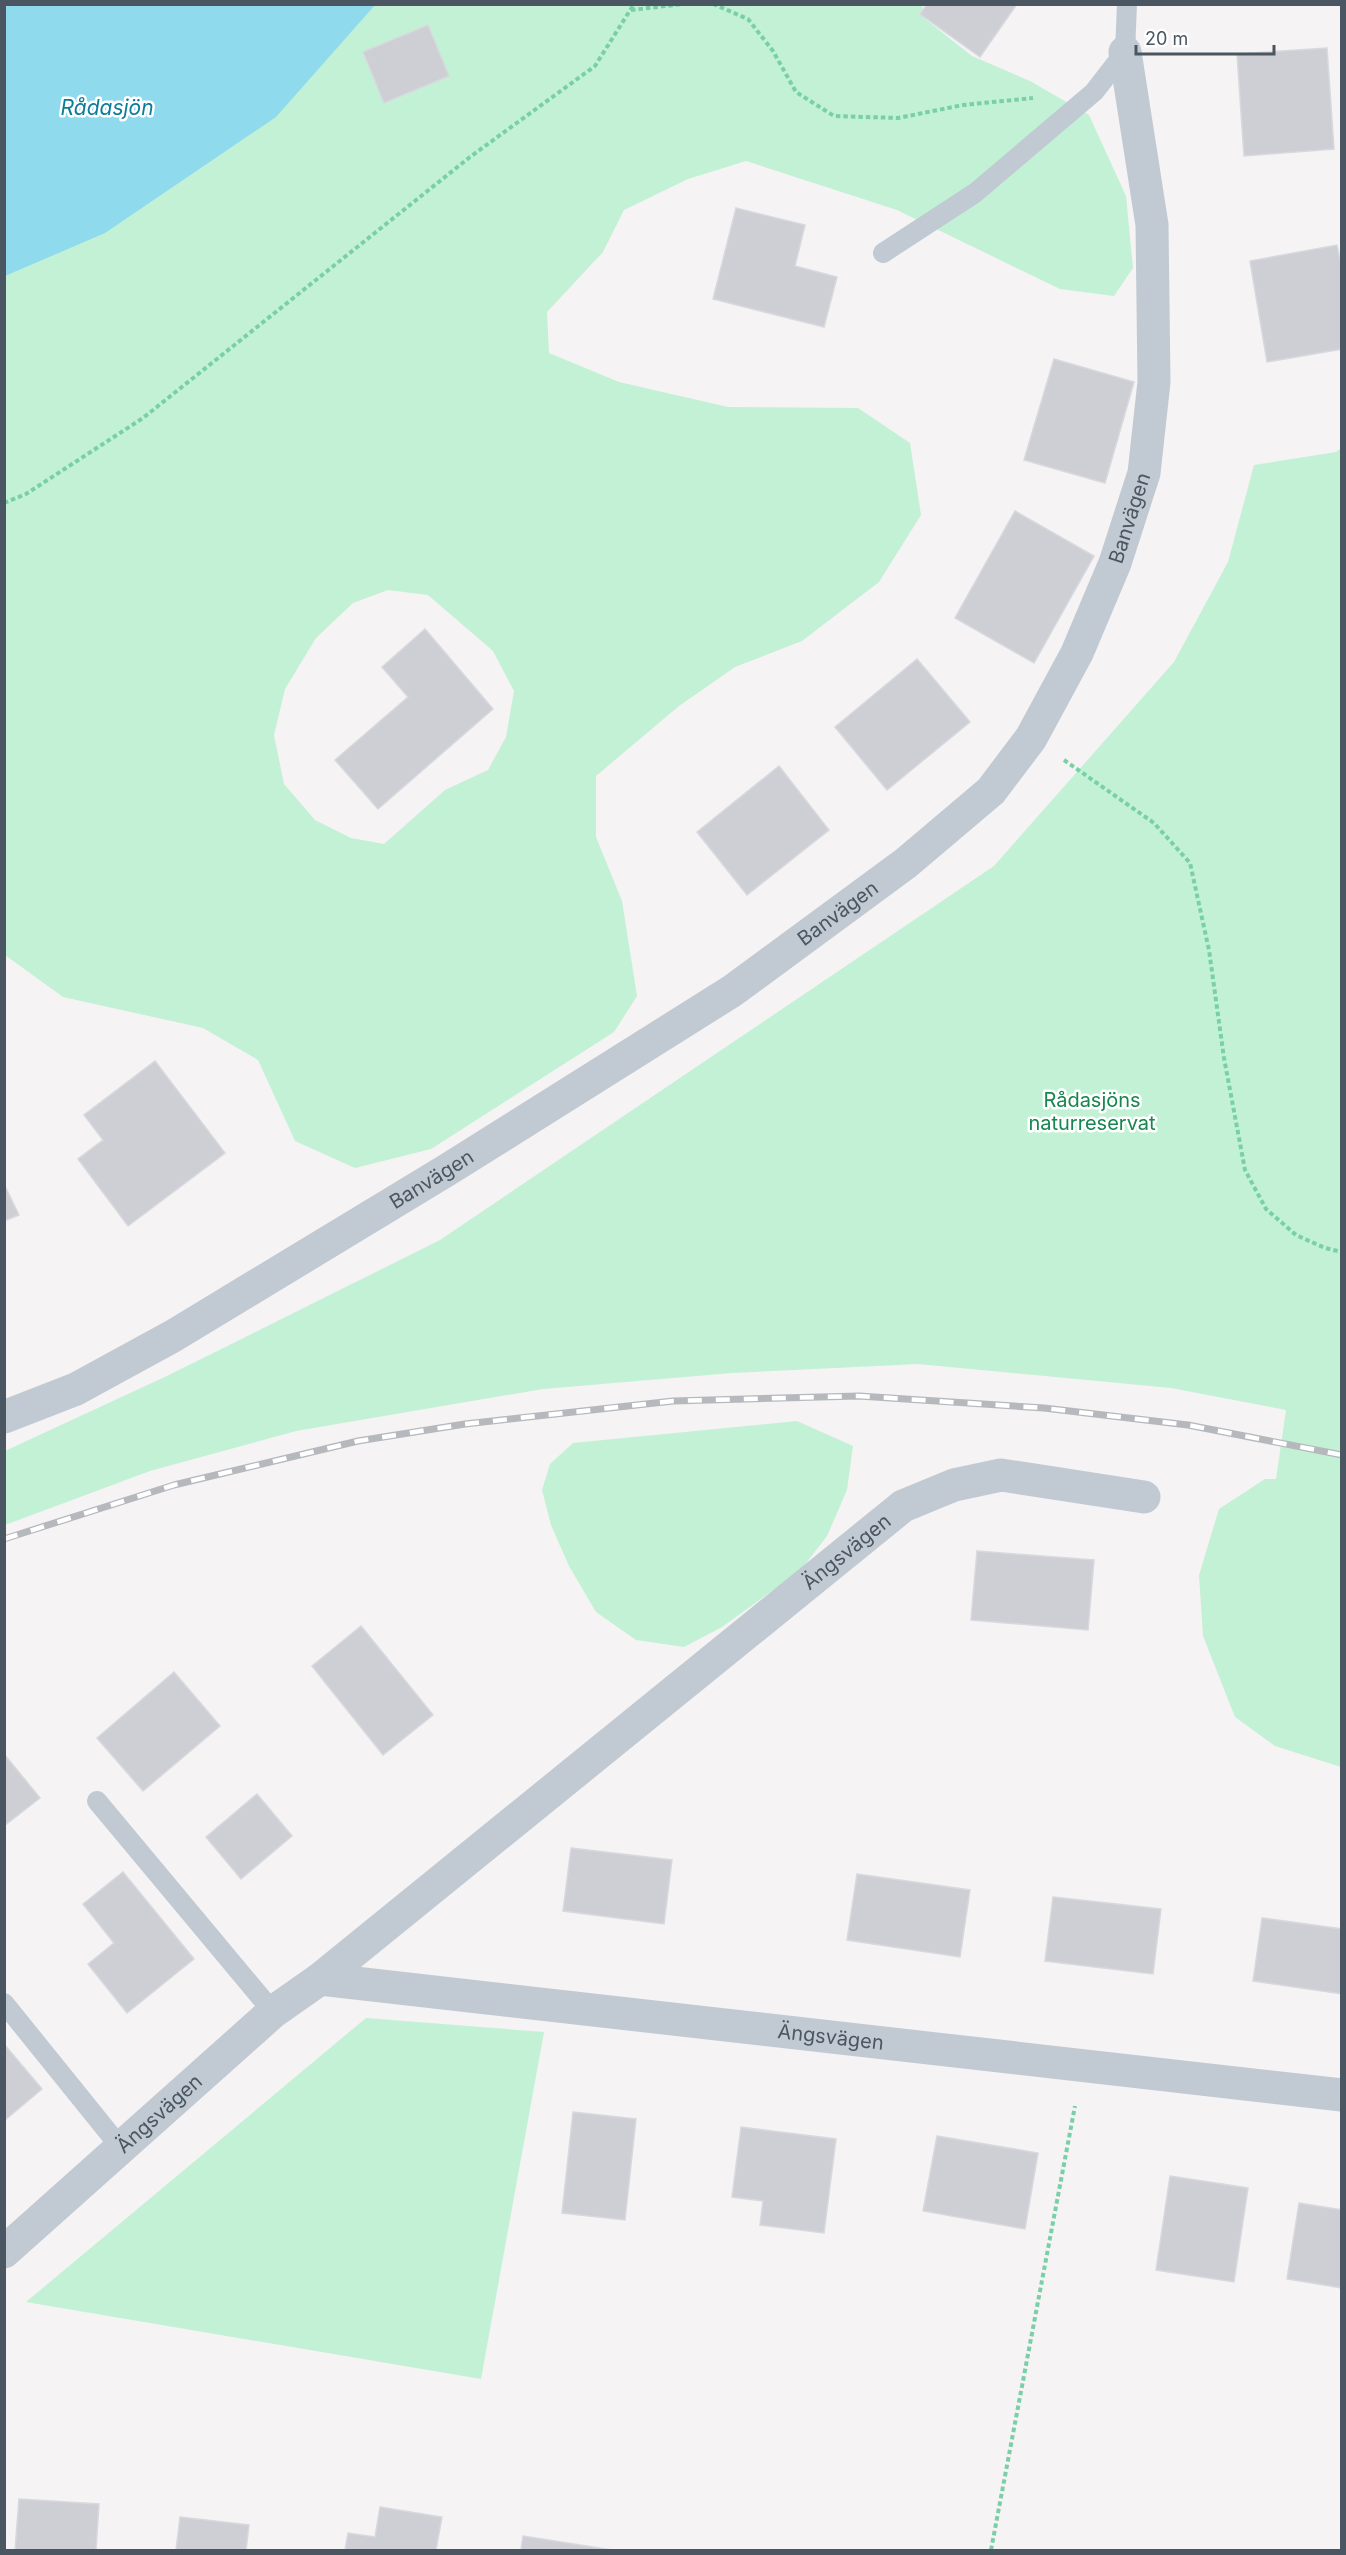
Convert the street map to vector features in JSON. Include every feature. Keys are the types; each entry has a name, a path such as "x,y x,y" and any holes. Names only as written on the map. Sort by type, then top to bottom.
{"street":[{"name":"Banvägen","path":"4,1417 76,1389 173,1336 447,1170 732,991 906,862 991,792 1031,738 1077,653 1115,563 1144,473 1154,382 1152,225 1125,52"},
{"name":"Ängsvägen","path":"4,2252 273,2012 320,1979 903,1506 954,1485 1001,1475 1144,1497"},
{"name":"Ängsvägen","path":"320,1979 1341,2095"}],"lane":[{"path":"883,253 975,193 1094,92 1125,52 1127,4"},
{"path":"96,1801 273,2012"},
{"path":"4,2004 121,2148"}],"path":[{"path":"4,503 26,494 143,418 470,157 595,66 634,4"},
{"path":"630,10 683,4"},
{"path":"713,4 748,19 773,51 796,92 834,117 898,118 963,105 1094,92"},
{"path":"1031,738 1154,823 1190,863 1209,950 1224,1058 1245,1170 1266,1209 1288,1228 1325,1248 1341,1252"},
{"path":"991,2550 1082,2065"}],"green space":[{"path":"5,5 922,5 924,18 972,56 1030,81 1089,115 1126,196 1133,268 1114,296 1060,289 897,210 746,161 688,179 624,210 603,252 547,312 549,353 619,382 728,407 858,408 910,443 921,515 879,582 802,641 735,667 679,706 596,776 596,837 622,901 637,996 614,1032 431,1149 355,1168 295,1141 258,1060 203,1028 63,997 5,955","holes":["388,590 428,595 493,651 514,691 506,737 488,770 445,790 384,844 351,838 315,820 284,784 274,735 285,689 316,638 353,603"]},
{"name":"Rådasjöns naturreservat","path":"1341,448 1341,1767 1275,1746 1235,1717 1203,1636 1199,1575 1219,1509 1265,1479 1276,1479 1286,1410 1171,1388 918,1364 732,1373 543,1389 296,1431 150,1471 5,1525 5,1451 169,1375 440,1240 994,866 1174,662 1228,562 1254,465 1336,452"},
{"path":"797,1421 853,1446 847,1490 827,1536 800,1571 722,1627 684,1647 636,1640 596,1612 569,1566 551,1525 542,1490 550,1464 573,1443"},
{"path":"366,2018 544,2032 481,2379 26,2302"}],"water":[{"name":"Rådasjön","path":"5,4 375,5 276,117 105,233 5,276"}],"building":[{"path":"927,4 1017,4 980,57 920,14"},
{"path":"428,25 449,76 384,103 363,52"},
{"path":"1327,48 1334,149 1244,156 1237,54"},
{"path":"736,208 805,225 795,266 837,277 824,327 713,299"},
{"path":"1337,245 1342,269 1342,349 1267,362 1250,261"},
{"path":"1054,359 1134,382 1105,483 1024,460"},
{"path":"1015,511 1094,556 1034,663 955,618"},
{"path":"425,629 493,709 378,809 335,760 408,697 382,667"},
{"path":"917,659 970,722 887,790 835,727"},
{"path":"779,766 829,830 747,895 697,832"},
{"path":"155,1061 225,1153 128,1226 78,1159 103,1140 84,1115"},
{"path":"4,1184 19,1215 4,1221"},
{"path":"977,1551 1094,1560 1088,1630 971,1620"},
{"path":"361,1626 433,1715 383,1755 312,1666"},
{"path":"174,1672 220,1726 143,1791 97,1738"},
{"path":"4,1754 40,1798 4,1826"},
{"path":"257,1794 292,1836 241,1879 206,1837"},
{"path":"571,1848 672,1860 664,1924 563,1911"},
{"path":"123,1872 194,1959 127,2013 88,1964 114,1943 83,1904"},
{"path":"857,1874 970,1890 960,1957 847,1940"},
{"path":"1053,1897 1161,1909 1153,1974 1045,1961"},
{"path":"1262,1918 1342,1929 1342,1994 1253,1981"},
{"path":"4,2044 42,2089 4,2121"},
{"path":"573,2112 636,2119 625,2220 562,2213"},
{"path":"741,2127 836,2139 824,2233 760,2225 763,2201 732,2197"},
{"path":"937,2136 1038,2153 1025,2229 923,2211"},
{"path":"1170,2176 1248,2188 1234,2282 1156,2270"},
{"path":"1299,2203 1342,2210 1342,2288 1287,2279"},
{"path":"19,2499 99,2504 96,2550 15,2550"},
{"path":"380,2507 442,2517 436,2550 345,2550 348,2533 375,2537"},
{"path":"180,2517 249,2525 246,2550 176,2550"},
{"path":"523,2536 612,2550 521,2550"}],"railway":[{"path":"4,1539 174,1485 358,1441 465,1424 673,1401 859,1396 1044,1408 1188,1425 1342,1455"}]}
